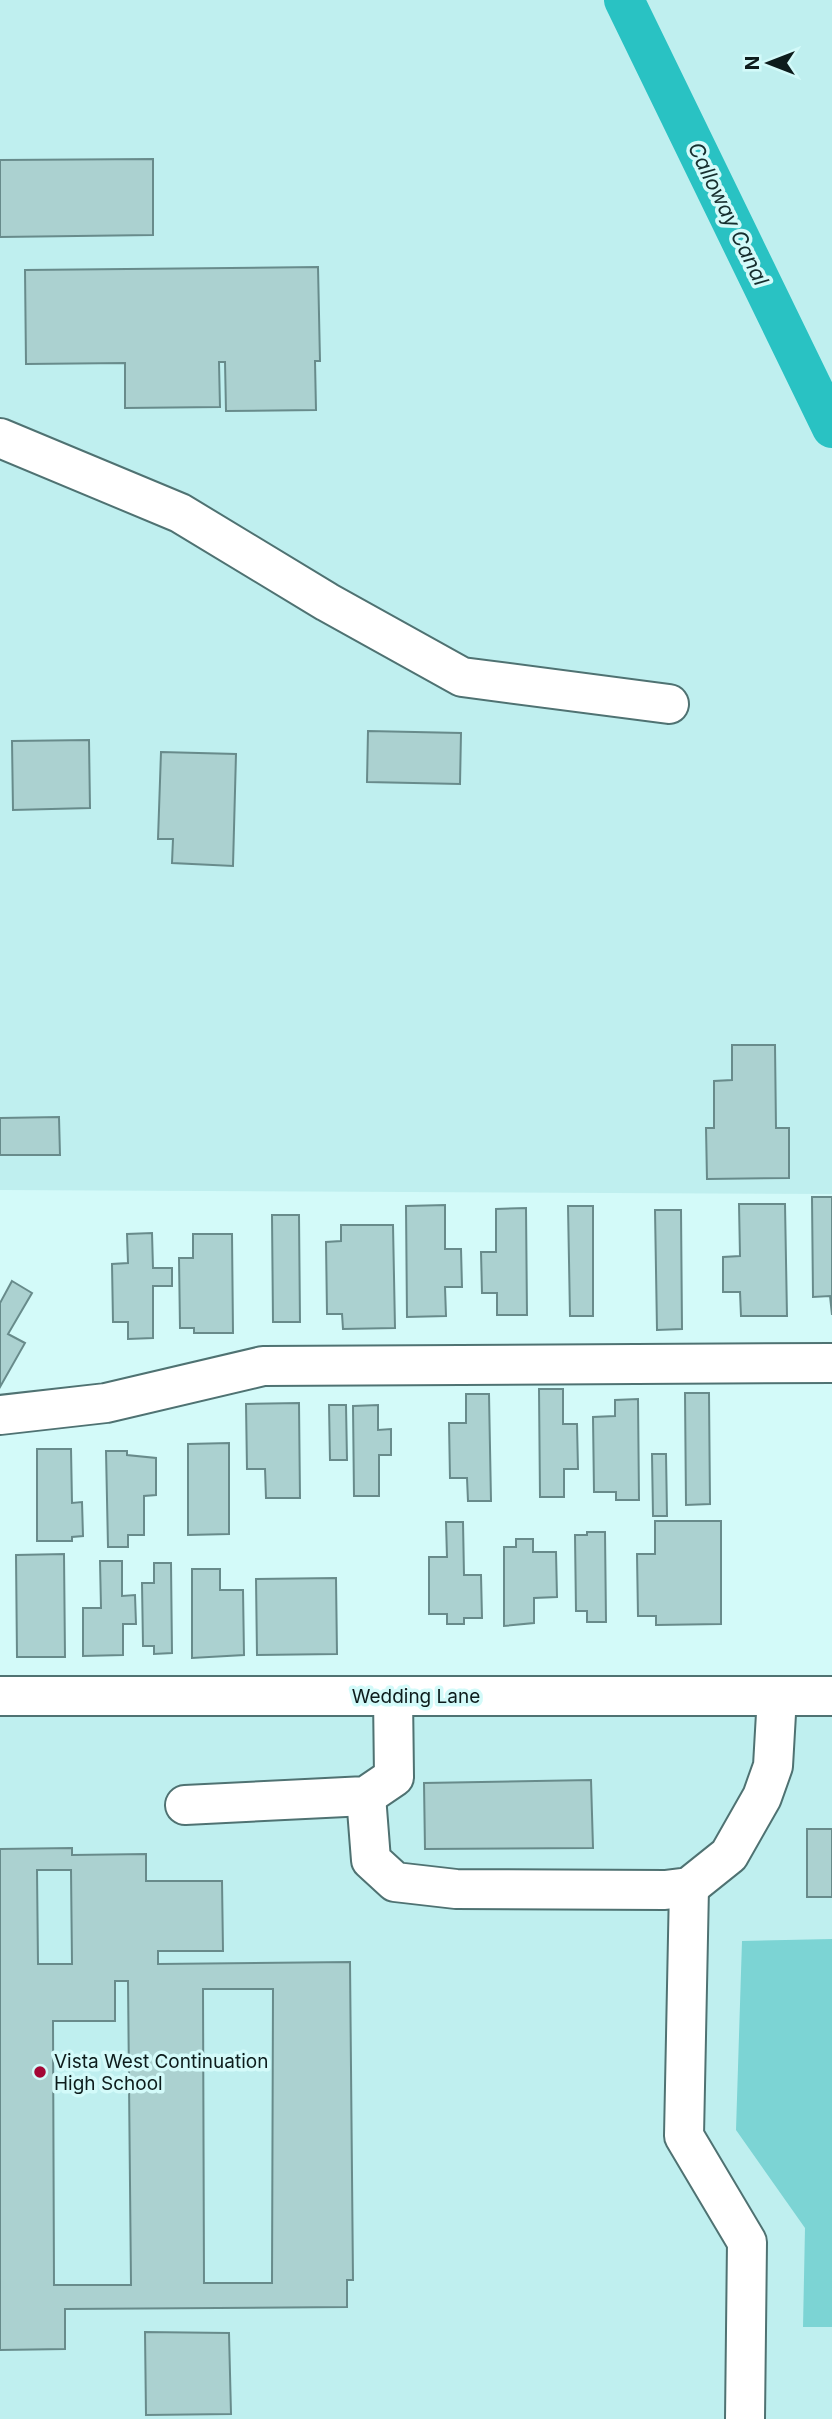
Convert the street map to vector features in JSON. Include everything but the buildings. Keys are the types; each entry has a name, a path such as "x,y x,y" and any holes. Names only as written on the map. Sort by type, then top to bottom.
{"street":[{"path":"0,438 180,513 327,602 462,677 670,704"},
{"path":"0,1415 106,1403 263,1366 832,1363"},
{"name":"Wedding Lane","path":"0,1696 832,1696"},
{"path":"185,1805 366,1796 394,1777 393,1696"},
{"path":"366,1796 371,1860 395,1882 456,1889 665,1890 689,1886 729,1854 762,1797 773,1766 777,1696"},
{"path":"689,1886 684,2136 747,2242 745,2419"}],"shaded area":[{"path":"0,0 832,0 832,1194 0,1190"},
{"path":"832,1698 832,2419 0,2419 0,1707"},
{"path":"832,1939 832,2327 803,2327 805,2228 736,2130 742,1941"}],"waterway":[{"name":"Calloway Canal","path":"624,0 832,428"}],"place":[{"name":"Vista West Continuation High School","path":"40,2072"}]}
